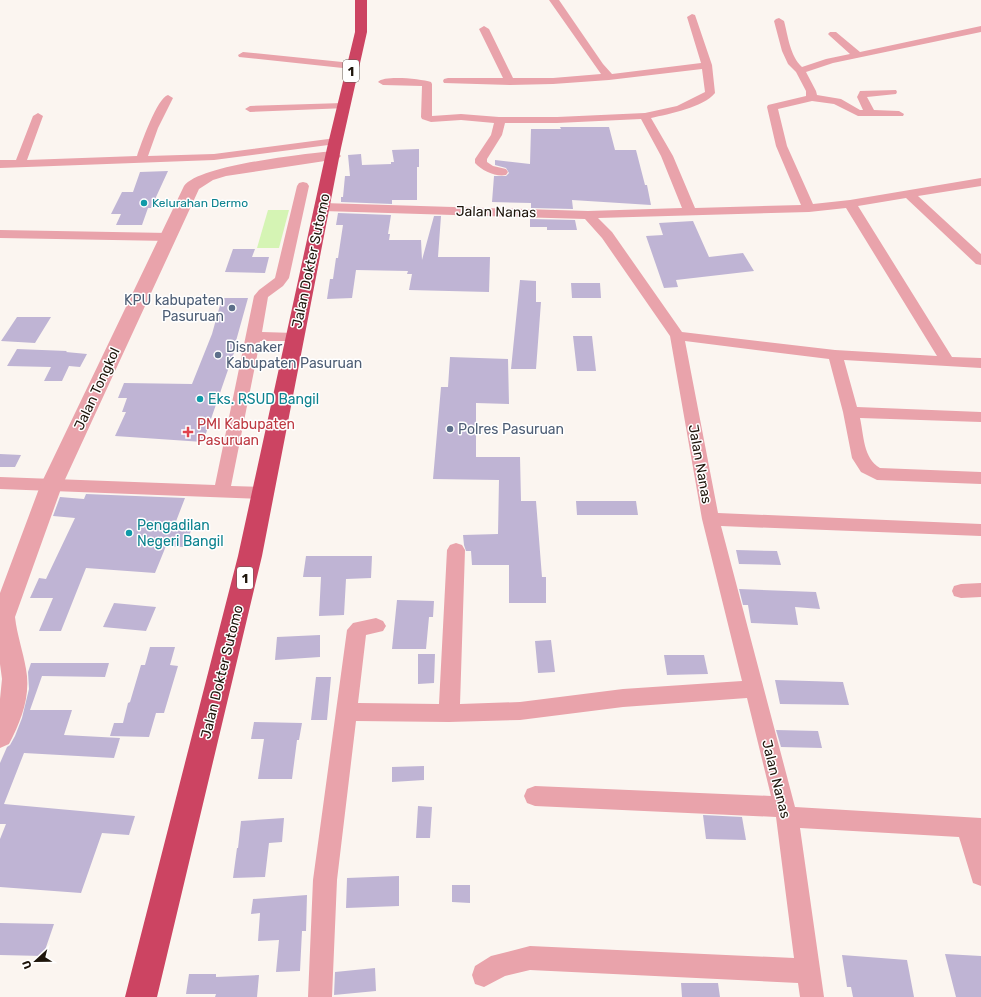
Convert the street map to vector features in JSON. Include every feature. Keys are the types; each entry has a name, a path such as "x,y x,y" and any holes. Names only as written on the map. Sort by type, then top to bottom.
{"highway":[{"name":"1","path":"334,148 361,32 361,0"},
{"name":"Jalan Dokter Sutomo","path":"141,997 248,564 334,148"}],"street":[{"path":"554,0 595,61 609,77"},
{"path":"383,82 417,82 427,84 426,117 434,120 461,117 499,126 593,119 648,119 680,108 710,93 706,66 692,17"},
{"path":"779,21 787,51 810,91 812,98"},
{"path":"484,29 510,82"},
{"path":"798,69 830,61 855,52 981,29"},
{"path":"833,34 855,52"},
{"path":"244,55 352,66"},
{"path":"448,81 553,81 609,77 706,66"},
{"path":"871,114 862,97 864,93 892,92"},
{"path":"141,160 152,128 168,98"},
{"path":"809,208 790,172 776,128 772,107 812,98 837,101 855,113 899,114"},
{"path":"250,109 344,106"},
{"path":"20,164 38,116"},
{"path":"648,119 668,156 690,212"},
{"path":"499,126 481,160 481,163 489,169 502,172"},
{"path":"0,164 214,157 334,148"},
{"name":"Jalan Tongkol","path":"0,736 6,723 15,693 14,672 3,633 3,617 52,486 192,186 199,180 224,172 305,159 334,148"},
{"path":"588,215 809,208 850,204 981,182"},
{"path":"222,491 261,296 264,292 280,283 282,278 304,186"},
{"path":"908,194 981,261"},
{"path":"850,204 948,362"},
{"name":"Jalan Nanas","path":"323,207 588,215 607,235 677,336 711,519 785,812 812,997"},
{"path":"0,234 169,236"},
{"path":"254,336 295,337"},
{"path":"677,336 834,355 981,363"},
{"path":"834,355 852,412 860,458 867,468 877,474 981,478"},
{"path":"852,412 981,417"},
{"path":"0,483 262,493"},
{"path":"711,519 981,530"},
{"path":"449,713 456,550"},
{"path":"961,591 981,590"},
{"path":"320,997 325,880 357,630 360,628 376,626"},
{"path":"346,712 449,713 520,711 623,698 754,689"},
{"path":"535,796 785,812 974,828 981,875"},
{"path":"484,975 500,964 530,958 808,971"}],"green space":[{"path":"268,210 289,210 279,248 257,248"}],"building":[{"path":"560,127 609,127 615,150 636,150 645,185 647,185 651,205 572,200 573,209 531,208 531,203 492,202 494,176 506,176 509,173 506,168 495,165 495,160 530,164 531,129 561,129"},
{"path":"419,149 419,167 417,167 417,200 392,200 392,204 341,202 341,197 343,197 345,176 350,176 348,155 361,154 362,165 391,164 391,162 394,162 392,150"},
{"path":"168,171 151,208 148,208 142,225 116,225 121,214 111,214 122,192 133,192 140,172"},
{"path":"338,213 391,215 388,234 390,234 389,240 421,240 422,260 434,216 441,216 438,257 490,257 489,292 409,290 412,274 407,274 408,271 356,270 352,298 327,299 330,279 333,279 336,258 338,258 343,225 336,225"},
{"path":"530,219 575,220 577,230 547,230 547,227 530,227"},
{"path":"693,221 709,257 743,253 754,271 676,280 678,287 664,288 646,236 663,235 659,223"},
{"path":"233,249 255,249 252,257 269,257 265,273 225,272"},
{"path":"520,280 536,281 536,302 541,302 536,369 511,369"},
{"path":"571,283 600,283 601,298 572,298"},
{"path":"222,298 248,298 236,341 238,341 203,442 115,436 126,412 122,412 127,398 118,398 124,383 192,384 212,334"},
{"path":"17,317 51,317 35,343 1,341"},
{"path":"573,336 592,336 596,371 577,371"},
{"path":"17,349 67,351 66,352 87,354 80,367 69,366 62,381 44,381 51,367 7,366"},
{"path":"450,357 508,359 509,404 476,403 476,457 520,457 521,501 536,501 542,577 546,577 546,603 509,603 509,565 472,565 471,551 466,551 463,535 498,534 499,480 433,479 441,387 448,387"},
{"path":"0,454 21,455 15,467 0,467"},
{"name":"Pengadilan Negeri Bangil","path":"86,494 185,498 175,524 193,525 185,547 166,546 155,573 86,568 61,631 39,631 53,598 30,598 39,578 46,579 75,518 53,516 60,497 84,499"},
{"path":"576,501 636,501 638,515 577,515"},
{"path":"736,550 777,551 781,565 739,564"},
{"path":"306,556 372,556 371,578 346,579 344,615 319,616 321,577 303,577"},
{"path":"739,589 816,592 820,609 795,607 798,625 751,623 748,605 743,605"},
{"path":"397,600 434,601 433,617 429,617 426,649 392,649"},
{"path":"114,603 156,607 146,631 103,627"},
{"path":"320,635 320,657 275,660 277,637"},
{"path":"551,640 555,672 538,673 535,641"},
{"path":"150,647 175,647 170,665 178,666 164,713 156,713 149,737 110,736 114,723 123,723 141,665 145,665"},
{"path":"418,654 435,654 434,683 418,684"},
{"path":"664,655 704,655 708,674 667,675"},
{"path":"31,663 109,663 105,677 42,676 30,710 72,710 64,735 120,738 114,758 24,753 4,804 135,816 129,835 102,833 81,893 0,887 0,839 6,824 0,824 0,763 7,747 10,745 15,736 22,718 29,689 28,672"},
{"path":"316,677 331,677 327,720 311,720"},
{"path":"775,680 843,682 849,705 780,704"},
{"path":"254,722 302,723 299,740 297,740 292,779 258,779 264,739 251,739"},
{"path":"776,730 818,731 822,748 781,747"},
{"path":"424,766 424,780 392,782 392,767"},
{"path":"418,806 432,807 430,838 416,838"},
{"path":"703,815 742,817 746,840 706,839"},
{"path":"284,818 282,842 269,843 265,877 233,878 241,821"},
{"path":"399,876 399,906 346,908 347,878"},
{"path":"452,885 470,885 470,903 452,902"},
{"path":"307,895 306,931 302,931 300,971 276,972 279,940 258,941 260,913 251,914 253,899"},
{"path":"0,923 54,924 43,956 0,955"},
{"path":"945,954 981,956 981,997 956,997"},
{"path":"842,955 907,960 914,997 853,997 851,987 847,987"},
{"path":"375,968 376,991 334,995 335,972"},
{"path":"189,974 216,974 216,977 259,975 257,997 215,997 216,994 186,994"},
{"path":"681,983 718,983 720,997 682,997"}],"place":[{"name":"Kelurahan Dermo","path":"144,203"},
{"name":"KPU kabupaten Pasuruan","path":"232,308"},
{"name":"Disnaker Kabupaten Pasuruan","path":"218,355"},
{"name":"Eks. RSUD Bangil","path":"200,399"},
{"name":"Polres Pasuruan","path":"450,429"},
{"name":"PMI Kabupaten Pasuruan","path":"188,432"},
{"name":"Pengadilan Negeri Bangil","path":"129,533"}]}
